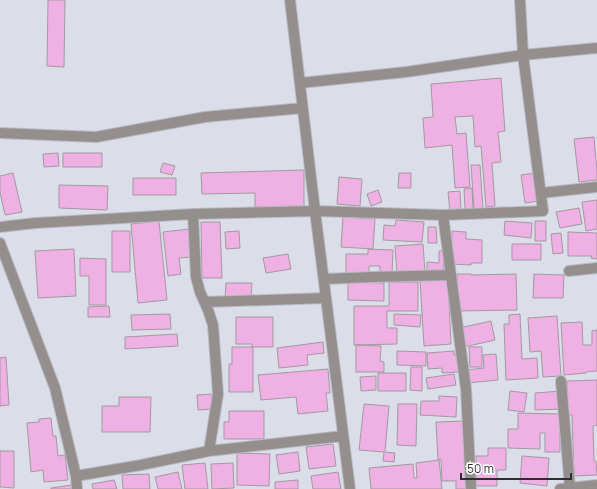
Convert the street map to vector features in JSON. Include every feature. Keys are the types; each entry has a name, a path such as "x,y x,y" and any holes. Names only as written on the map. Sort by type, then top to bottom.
{"street":[{"path":"290,0 350,489"},
{"path":"0,227 36,223 193,214 315,211 443,215 543,211 523,55 520,0"},
{"path":"300,83 406,72 523,55 597,48"},
{"path":"0,133 96,137 205,116 303,108"},
{"path":"541,193 597,187"},
{"path":"193,214 196,277 212,325 218,394 209,451"},
{"path":"443,215 466,389 471,489"},
{"path":"0,243 55,388 78,489"},
{"path":"569,271 597,268"},
{"path":"324,279 451,275"},
{"path":"205,302 326,298"},
{"path":"561,381 565,489 595,486"},
{"path":"76,476 209,451 344,436"}],"building":[{"path":"48,0 65,0 64,67 47,66"},
{"path":"501,78 505,131 498,132 501,162 492,163 495,206 486,207 481,146 475,147 473,116 455,117 457,134 466,133 470,187 455,188 452,145 425,148 423,118 433,117 431,84"},
{"path":"594,137 597,180 579,182 574,139"},
{"path":"58,153 59,166 44,167 43,154"},
{"path":"63,153 102,153 102,167 63,167"},
{"path":"163,163 175,166 172,175 160,172"},
{"path":"471,165 480,165 483,209 474,209"},
{"path":"304,170 304,206 255,207 255,193 202,194 201,173"},
{"path":"13,173 22,212 5,215 0,192 0,176"},
{"path":"399,173 411,173 411,188 398,188"},
{"path":"535,173 539,201 525,203 521,175"},
{"path":"339,177 362,179 360,206 337,204"},
{"path":"133,178 176,178 176,195 133,195"},
{"path":"59,185 108,186 107,210 59,208"},
{"path":"472,188 473,208 465,209 464,189"},
{"path":"378,190 382,202 371,206 367,194"},
{"path":"460,191 461,211 450,212 448,192"},
{"path":"597,200 597,229 586,231 582,202"},
{"path":"579,208 582,224 560,228 556,212"},
{"path":"343,217 375,219 373,249 341,247"},
{"path":"396,220 424,222 422,242 383,240 384,225 395,226"},
{"path":"159,221 167,300 138,303 131,224"},
{"path":"505,221 532,223 531,238 504,235"},
{"path":"535,221 546,221 546,241 535,241"},
{"path":"201,222 220,222 222,278 202,278"},
{"path":"428,227 436,227 437,243 428,243"},
{"path":"189,229 192,257 179,258 181,274 168,276 163,232"},
{"path":"112,231 130,231 130,272 112,272"},
{"path":"239,231 240,248 226,249 225,232"},
{"path":"452,231 466,232 466,239 482,240 482,263 471,263 471,265 451,264"},
{"path":"568,232 597,233 597,259 591,258 592,256 568,256"},
{"path":"561,233 563,253 553,254 551,234"},
{"path":"423,244 425,272 397,275 395,246"},
{"path":"512,244 541,244 541,260 512,260"},
{"path":"74,249 76,296 38,298 35,251"},
{"path":"368,249 393,250 392,274 380,274 380,266 369,266 369,274 346,274 346,254 368,254"},
{"path":"439,251 444,251 443,274 427,273 427,262 439,263"},
{"path":"288,254 291,269 266,273 263,258"},
{"path":"80,258 106,259 106,305 89,305 89,276 80,276"},
{"path":"457,274 516,274 517,310 458,311"},
{"path":"534,274 564,275 563,298 533,298"},
{"path":"448,278 451,344 424,346 420,280"},
{"path":"348,282 384,283 384,301 348,300"},
{"path":"389,282 418,282 418,311 387,311 387,328 397,328 397,344 354,345 354,306 389,306"},
{"path":"226,283 252,283 251,299 225,298"},
{"path":"109,306 110,317 88,317 88,307"},
{"path":"170,314 171,329 132,330 131,315"},
{"path":"394,314 421,315 420,327 394,325"},
{"path":"520,314 522,359 537,358 538,378 506,380 504,324 509,324 509,315"},
{"path":"557,316 561,376 543,377 541,351 530,352 528,318"},
{"path":"236,317 273,317 273,347 252,347 252,344 236,344"},
{"path":"491,321 495,340 464,347 459,328"},
{"path":"582,322 583,345 592,345 592,331 597,330 597,371 564,375 561,323"},
{"path":"177,334 178,346 125,349 125,337"},
{"path":"323,342 324,353 307,355 308,365 279,368 277,348"},
{"path":"356,345 381,346 380,361 384,362 384,372 356,372"},
{"path":"232,347 253,347 253,392 229,392 229,364 232,364"},
{"path":"469,347 482,347 482,367 470,367"},
{"path":"397,351 426,352 426,366 397,365"},
{"path":"454,351 454,355 458,355 459,372 442,373 442,368 428,369 427,353"},
{"path":"496,354 498,380 467,383 466,370 484,368 483,355"},
{"path":"6,357 9,405 0,406 0,358"},
{"path":"411,367 422,367 422,391 410,390"},
{"path":"328,369 330,393 326,393 328,411 298,414 296,397 261,400 258,375"},
{"path":"378,373 406,373 406,391 378,391"},
{"path":"454,374 456,385 428,389 426,378"},
{"path":"376,376 376,390 361,391 360,377"},
{"path":"597,380 597,425 593,426 594,461 596,461 597,475 574,476 572,415 568,415 567,381"},
{"path":"510,391 527,393 524,412 508,410"},
{"path":"561,391 562,409 535,410 535,393"},
{"path":"212,394 213,409 198,410 197,395"},
{"path":"439,396 457,397 456,417 420,415 421,401 439,401"},
{"path":"119,397 151,397 150,432 102,432 102,406 119,406"},
{"path":"364,404 389,406 385,452 395,453 394,462 383,461 384,452 359,450"},
{"path":"398,404 417,404 416,446 397,445"},
{"path":"229,411 264,411 264,439 224,439 224,422 229,422"},
{"path":"518,413 560,414 560,452 545,452 545,433 540,433 540,449 508,448 508,429 518,429"},
{"path":"51,418 53,436 56,436 58,456 65,455 68,480 44,482 43,470 31,472 27,423 39,422 39,419"},
{"path":"466,421 469,489 456,489 456,481 442,481 441,459 438,460 436,422"},
{"path":"333,444 336,466 309,469 306,447"},
{"path":"488,448 506,448 506,470 497,470 497,486 476,486 476,456 488,456"},
{"path":"0,451 14,451 14,488 0,487"},
{"path":"298,452 300,471 279,474 276,455"},
{"path":"237,453 270,454 269,486 237,485"},
{"path":"522,456 549,458 547,486 520,483"},
{"path":"439,460 442,489 371,489 369,468 413,464 414,478 417,478 416,463"},
{"path":"205,463 208,489 185,489 182,465"},
{"path":"233,463 234,488 212,489 211,464"},
{"path":"178,472 182,489 158,489 155,477"},
{"path":"338,472 341,489 313,489 311,476"},
{"path":"149,474 150,489 123,489 122,475"},
{"path":"114,480 117,489 93,489 92,484"},
{"path":"298,480 298,489 275,489 275,482"},
{"path":"72,485 72,489 51,489 51,488"}]}
